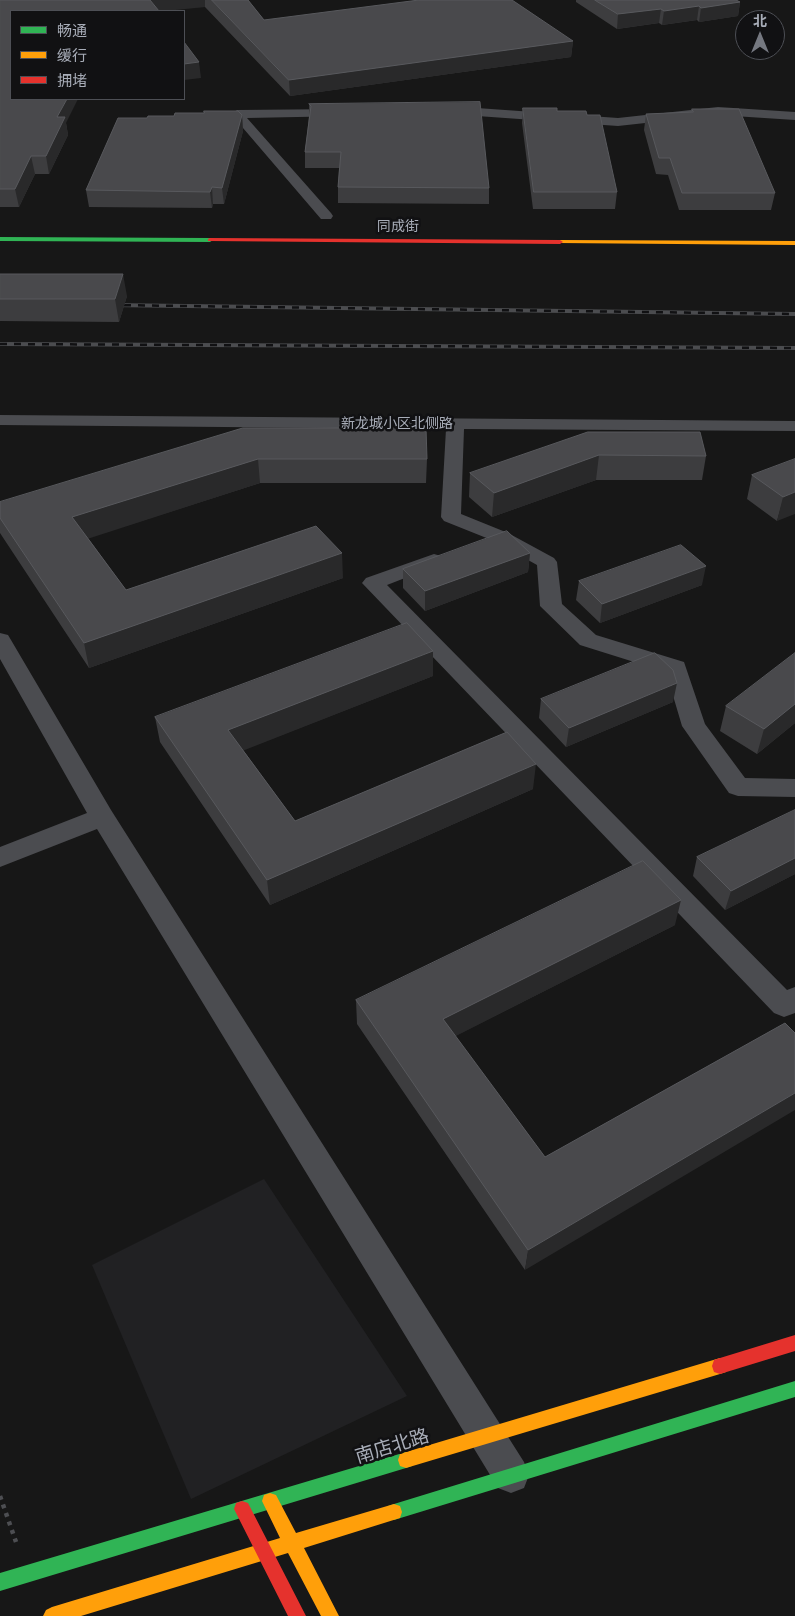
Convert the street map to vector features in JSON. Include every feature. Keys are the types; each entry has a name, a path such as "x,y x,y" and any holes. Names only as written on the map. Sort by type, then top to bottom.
{"main road":[{"name":"同成街","path":"0,239 795,243"},
{"name":"同成街","path":"0,247 795,252"},
{"name":"南店北路","path":"0,1582 795,1343"},
{"path":"52,1616 795,1389"},
{"path":"270,1501 330,1616"},
{"path":"242,1509 297,1616"}],"street":[{"path":"437,112 477,112 618,122 718,111 795,116"},
{"path":"326,216 237,114 357,113"},
{"name":"新龙城小区北侧路","path":"0,420 795,426"},
{"path":"455,423 450,517 498,536 547,562 551,606 588,640 676,667 694,726 738,787 795,788"},
{"path":"498,536 373,583 791,1009"},
{"path":"0,640 102,817 511,1475"},
{"path":"0,857 102,817"}],"shaded area":[{"path":"264,1179 407,1396 191,1499 92,1265"}],"building":[{"path":"0,0 150,0 158,10 10,10 10,100 66,100 57,117 65,117 46,156 31,156 15,189 0,189"},
{"path":"212,0 248,0 264,20 419,0 512,0 573,41 289,80"},
{"path":"595,0 736,0 740,2 701,8 699,6 664,11 661,9 618,14"},
{"path":"185,43 199,62 185,64"},
{"path":"480,102 489,188 338,187 341,152 305,152 311,106 309,104"},
{"path":"523,108 557,108 557,111 586,111 587,115 600,115 617,192 534,192"},
{"path":"692,109 739,109 775,193 682,193 670,158 659,158 646,114 693,112"},
{"path":"204,111 238,111 242,115 222,188 212,187 210,192 86,190 118,118 174,116 175,113 204,113"},
{"path":"0,274 123,274 115,299 0,299"},
{"path":"243,428 426,428 427,459 258,459 72,517 126,590 316,526 342,553 84,643 0,518 0,502"},
{"path":"588,432 700,432 706,456 599,455 494,493 470,473"},
{"path":"795,459 795,492 783,497 752,475"},
{"path":"507,531 530,553 425,591 403,569"},
{"path":"681,545 706,566 602,604 579,581"},
{"path":"407,623 433,651 228,730 295,821 507,732 536,764 267,880 155,717"},
{"path":"655,653 673,670 677,683 569,728 541,699"},
{"path":"795,653 795,704 764,729 726,706"},
{"path":"795,810 795,858 731,891 697,857"},
{"path":"643,861 681,900 443,1019 545,1157 785,1023 795,1033 795,1093 528,1250 356,1000"}],"railway":[{"path":"110,305 795,314"},
{"path":"0,344 795,348"}],"traffic: fast":[{"path":"0,239 210,240"},
{"path":"394,1512 795,1389"},
{"path":"0,1582 406,1460"}],"traffic: slow":[{"path":"560,242 795,243"},
{"path":"406,1460 720,1366"},
{"path":"270,1501 330,1616"},
{"path":"52,1616 394,1512"}],"traffic: jam":[{"path":"210,240 560,242"},
{"path":"720,1366 795,1343"},
{"path":"242,1509 297,1616"}]}
